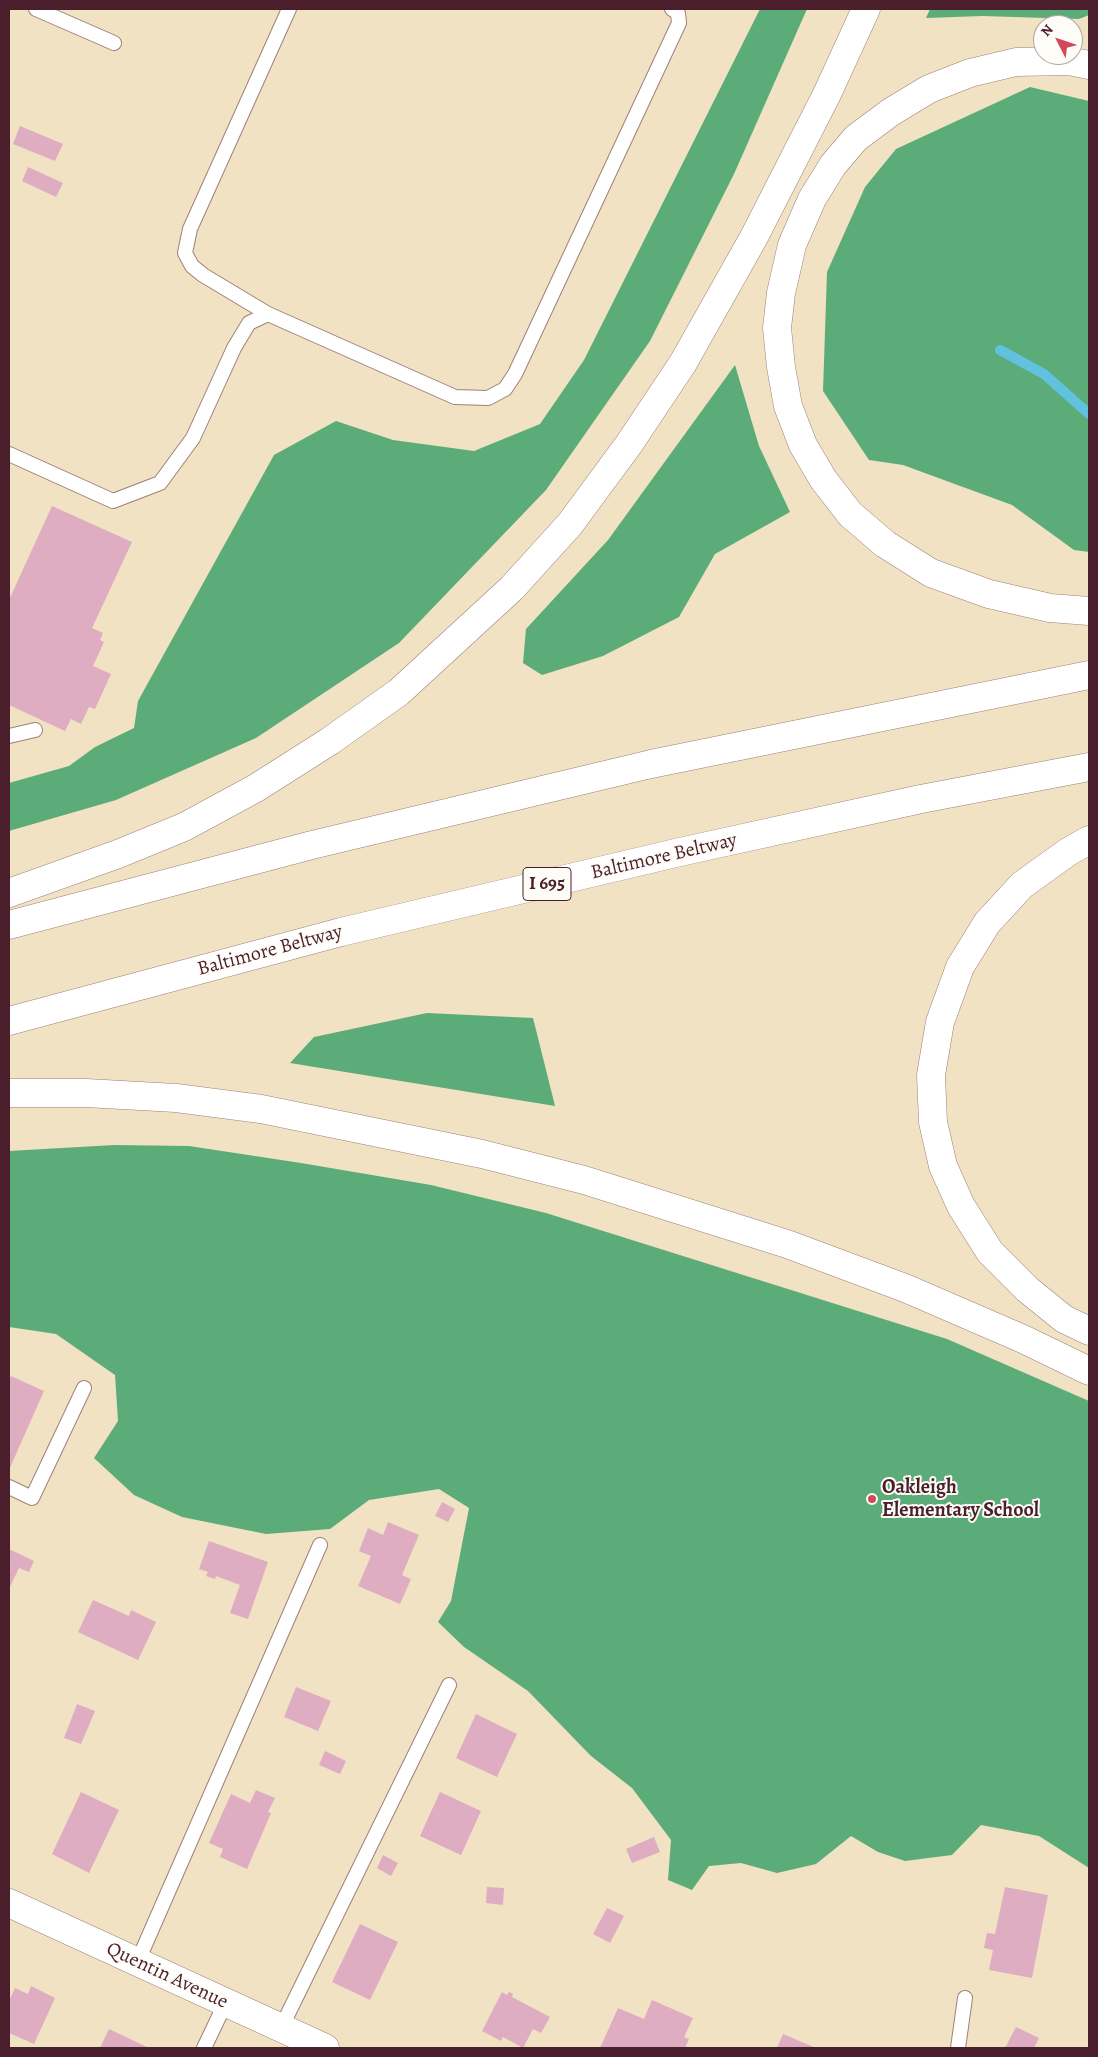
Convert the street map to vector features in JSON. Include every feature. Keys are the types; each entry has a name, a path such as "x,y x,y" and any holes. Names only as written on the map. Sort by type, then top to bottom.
{"main road":[{"path":"9,893 118,854 184,827 256,788 330,741 398,692 512,588 570,524 630,444 683,363 754,237 827,94 866,9"},
{"path":"1089,65 1069,62 1016,62 970,73 929,89 891,112 856,138 833,166 812,198 792,245 780,292 777,328 781,368 788,406 803,445 823,479 850,514 885,544 931,572 989,594 1050,608 1089,611"},
{"path":"9,925 312,845 651,764 1089,675"},
{"name":"Baltimore Beltway","path":"9,1021 341,932 622,866 921,799 1089,767"},
{"path":"1089,840 1068,852 1022,885 987,923 960,967 953,985 940,1022 931,1075 933,1122 943,1166 961,1206 990,1252 1027,1289 1064,1318 1089,1331"},
{"path":"9,1092 86,1093 176,1098 261,1109 482,1154 584,1180 787,1244 905,1288 1023,1339 1089,1371"},
{"name":"Quentin Avenue","path":"9,1903 225,2004 325,2048"}],"lane":[{"path":"36,9 114,43"},
{"path":"289,9 190,229 185,253 192,266 203,275 268,314 455,397 488,398 505,389 515,374 679,23 678,13 672,9"},
{"path":"9,454 113,501 160,483 193,438 234,348 249,323 268,314"},
{"path":"9,736 35,730"},
{"path":"9,1487 32,1498 84,1388"},
{"path":"137,1963 320,1545"},
{"path":"281,2028 448,1685"},
{"path":"958,2048 965,1998"},
{"path":"204,2048 225,2004"}],"green space":[{"path":"760,9 807,9 734,174 650,341 546,490 399,643 256,738 116,800 9,831 9,783 69,766 95,747 134,728 138,701 274,455 336,421 393,440 474,451 540,424 584,360"},
{"path":"930,9 1089,9 1089,15 1083,17 1083,15 1033,15 1033,18 982,16 926,18"},
{"path":"1030,87 1089,101 1089,552 1074,550 1012,505 903,465 869,460 823,391 827,272 865,187 896,149"},
{"path":"735,365 759,446 790,512 715,554 679,617 603,656 542,675 523,663 526,629 608,540"},
{"path":"427,1013 533,1018 555,1106 290,1063 314,1037"},
{"path":"114,1145 189,1146 301,1163 431,1185 546,1213 947,1339 1089,1401 1089,1868 1039,1836 981,1825 952,1855 905,1861 878,1852 851,1836 816,1864 777,1873 741,1863 709,1866 692,1890 668,1880 671,1840 632,1788 591,1756 528,1691 464,1647 438,1622 451,1601 469,1508 439,1489 369,1500 330,1529 266,1534 182,1517 134,1495 94,1458 118,1421 115,1375 56,1334 9,1327 9,1151"}],"building":[{"path":"20,126 63,144 55,161 13,144"},
{"path":"28,167 63,183 56,197 22,181"},
{"path":"52,506 132,542 92,628 103,633 100,640 104,642 93,666 111,674 95,709 89,707 81,724 71,719 65,731 9,705 9,600"},
{"path":"11,1376 44,1391 9,1470 9,1380"},
{"path":"442,1502 455,1509 448,1522 435,1516"},
{"path":"388,1522 419,1535 402,1575 411,1579 400,1604 358,1586 371,1556 359,1551 368,1528 383,1535"},
{"path":"209,1541 268,1562 248,1619 230,1613 240,1585 216,1576 215,1579 206,1576 208,1572 199,1569"},
{"path":"9,1549 34,1561 29,1572 19,1568 9,1589"},
{"path":"93,1600 129,1616 131,1610 156,1622 138,1660 78,1632"},
{"path":"296,1687 331,1701 318,1731 284,1717"},
{"path":"77,1704 95,1711 81,1744 64,1738"},
{"path":"476,1714 517,1734 497,1777 456,1758"},
{"path":"325,1751 346,1761 340,1774 319,1765"},
{"path":"256,1790 275,1798 268,1812 271,1813 247,1869 220,1857 223,1849 209,1843 231,1794 250,1803"},
{"path":"81,1792 119,1810 89,1873 52,1854"},
{"path":"440,1792 481,1811 461,1855 420,1836"},
{"path":"654,1837 660,1852 632,1863 626,1849"},
{"path":"383,1855 398,1863 391,1876 377,1868"},
{"path":"487,1887 504,1888 503,1905 486,1903"},
{"path":"1005,1887 1048,1895 1032,1978 989,1970 993,1950 984,1948 987,1933 995,1934"},
{"path":"607,1908 624,1916 610,1943 593,1934"},
{"path":"360,1924 398,1942 370,2000 332,1982"},
{"path":"31,1986 55,1998 34,2044 9,2033 9,2001 15,1988 28,1994"},
{"path":"502,1992 507,1995 509,1992 513,1994 512,1997 550,2017 541,2033 533,2029 523,2048 503,2037 501,2041 482,2031"},
{"path":"652,2000 693,2018 684,2037 689,2039 685,2048 600,2048 618,2008 644,2019"},
{"path":"1016,2027 1039,2038 1034,2048 1005,2048"},
{"path":"109,2029 149,2048 100,2048"},
{"path":"783,2034 816,2048 777,2048"}],"waterway":[{"path":"1000,350 1044,374 1089,414"}],"place":[{"name":"Oakleigh Elementary School","path":"872,1499"}]}
